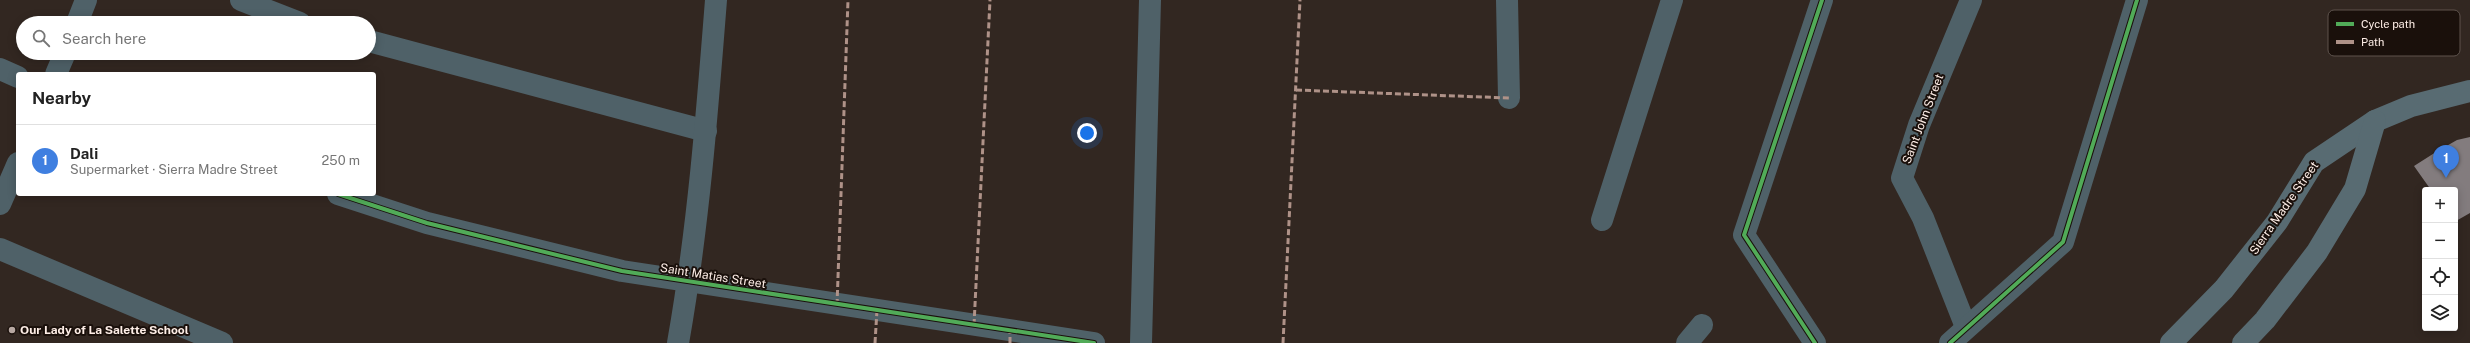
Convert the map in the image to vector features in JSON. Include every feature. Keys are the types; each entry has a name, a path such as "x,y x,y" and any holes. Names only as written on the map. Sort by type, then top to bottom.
{"main road":[{"name":"Sierra Madre Street","path":"2171,343 2224,289 2277,222 2314,162 2375,121 2411,106 2470,90"},
{"path":"2243,343 2265,320 2317,252 2355,189 2375,121"}],"street":[{"path":"80,16 86,0"},
{"path":"241,0 282,16"},
{"path":"678,343 689,283 706,130 716,0"},
{"path":"1141,343 1150,0"},
{"path":"1507,0 1510,98"},
{"path":"1602,220 1672,0"},
{"path":"1815,343 1744,235 1822,0"},
{"name":"Saint John Street","path":"1966,327 1922,218 1902,178 1919,125 1971,0"},
{"path":"1950,343 1966,327 2064,242 2137,0"},
{"path":"376,43 706,130"},
{"path":"57,72 62,60"},
{"path":"0,69 16,76"},
{"path":"0,204 16,168"},
{"name":"Saint Matias Street","path":"344,196 435,225 622,271 689,283 1094,343"},
{"path":"0,249 222,343"},
{"path":"1687,343 1702,325"}],"building":[{"path":"2470,137 2470,213 2458,220 2458,187 2429,187 2414,166 2457,140"}],"marked path":[{"path":"837,305 848,0"},
{"path":"974,325 990,0"},
{"path":"1283,343 1300,0"},
{"path":"1296,90 1509,98"},
{"path":"875,343 877,310"},
{"path":"1010,331 1010,343"}],"cycle path":[{"path":"1815,343 1744,235 1822,0"},
{"path":"1950,343 2063,242 2137,0"},
{"path":"344,196 427,223 622,271 1094,343"}],"place":[{"name":"Dali","path":"2446,178"},
{"name":"Our Lady of La Salette School","path":"12,330"}]}
